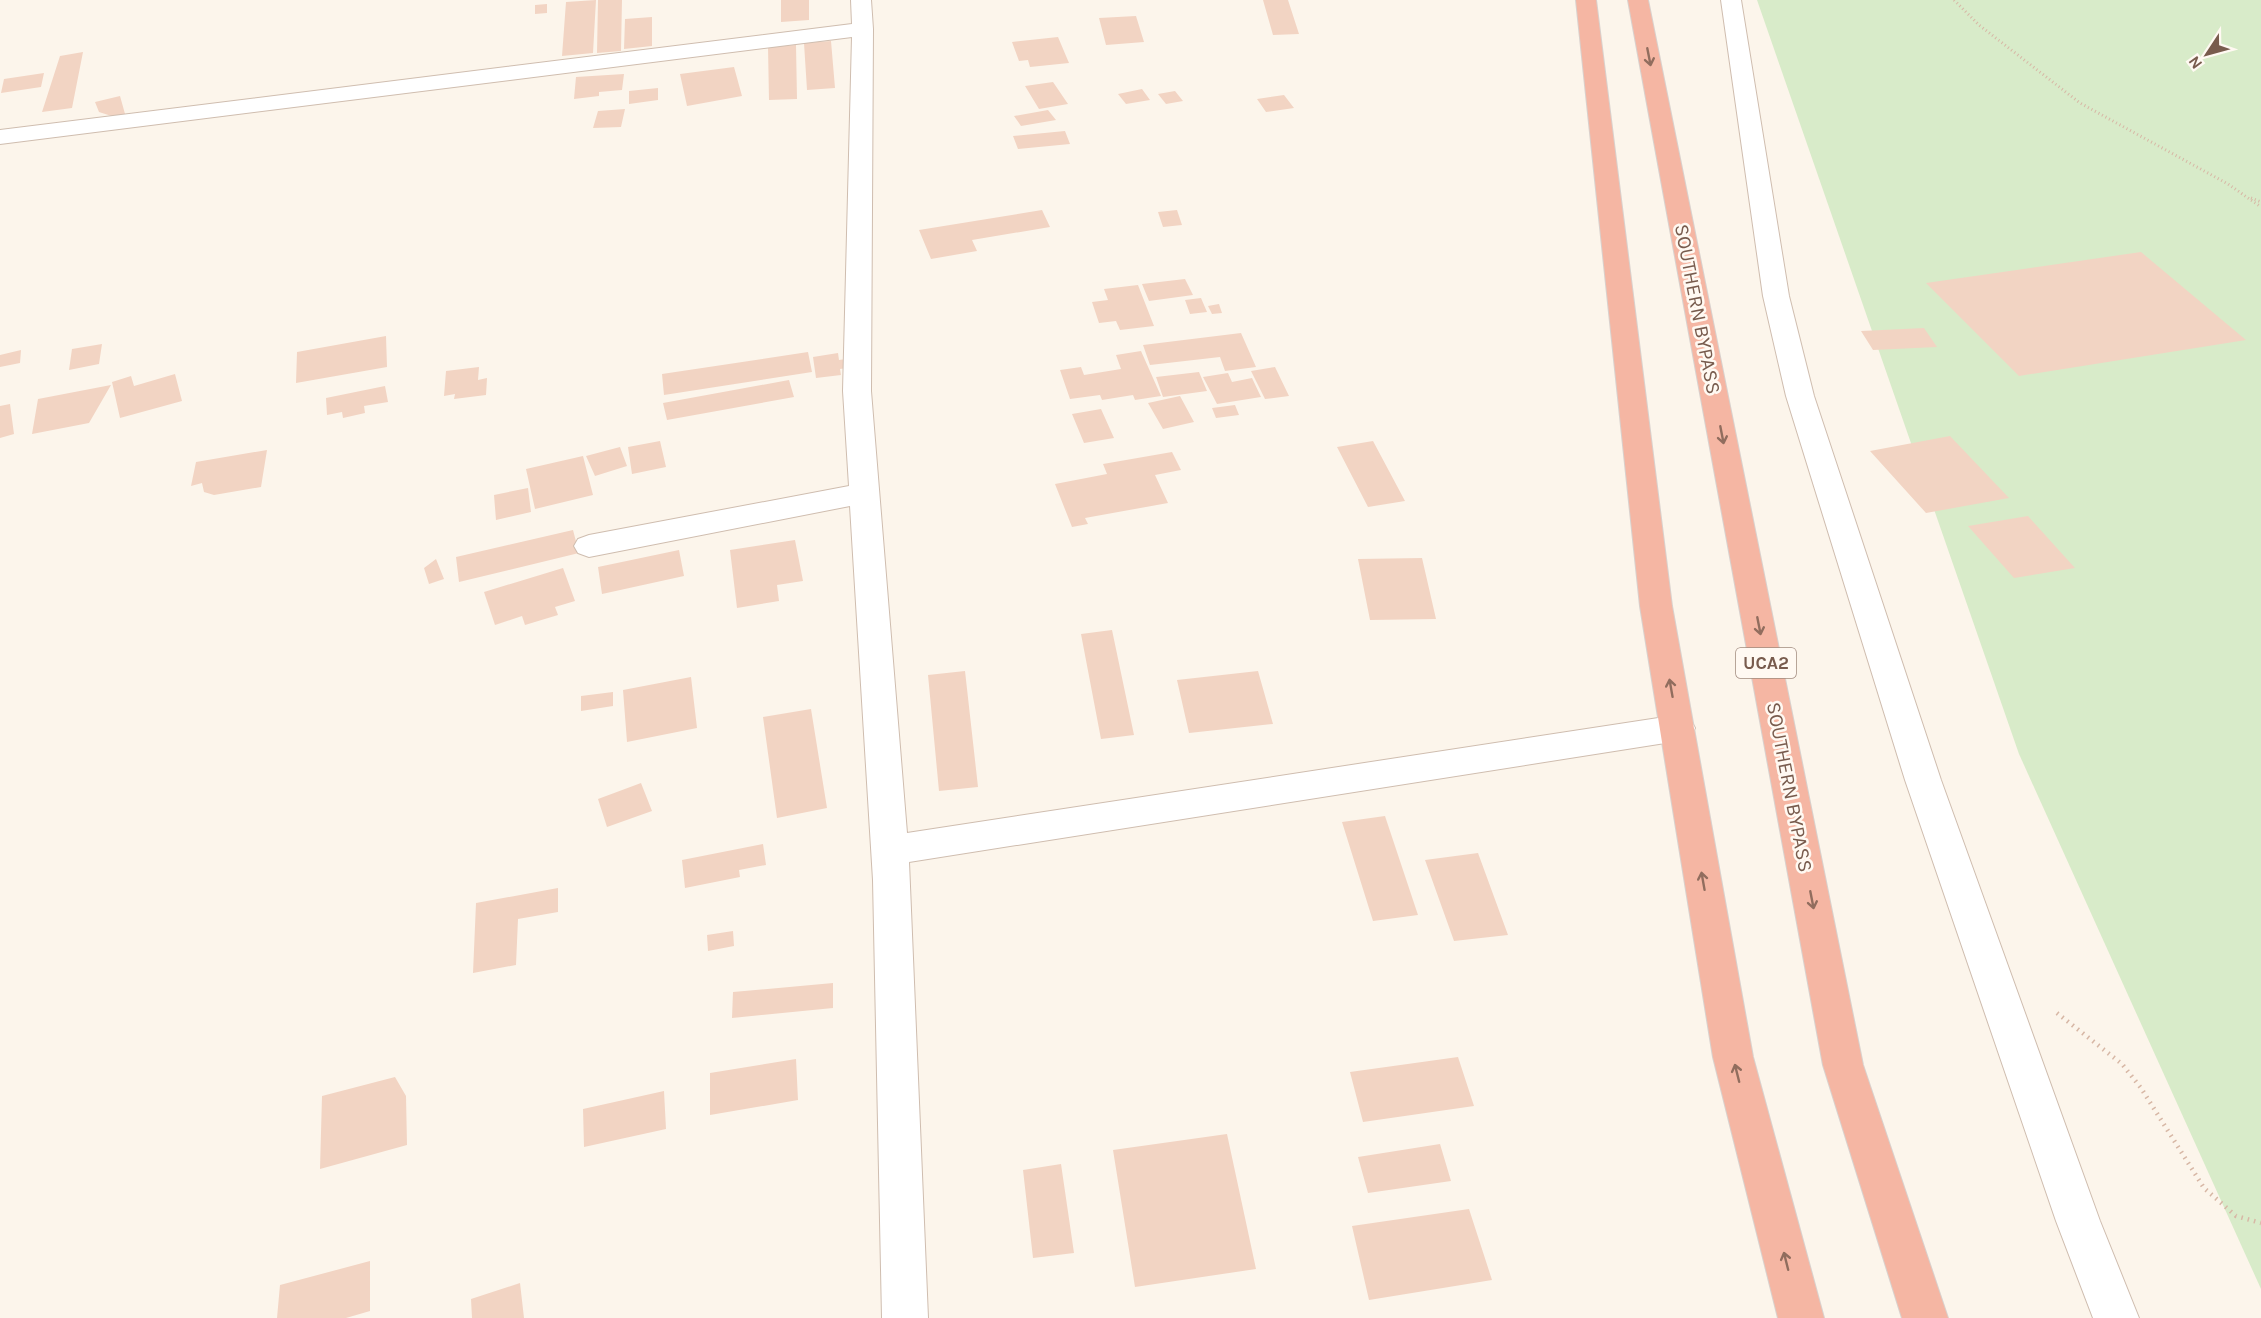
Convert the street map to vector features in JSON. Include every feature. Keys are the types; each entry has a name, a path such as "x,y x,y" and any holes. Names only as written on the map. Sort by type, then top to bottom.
{"highway":[{"path":"1586,0 1656,606 1733,1057 1801,1318"},
{"name":"SOUTHERN BYPASS","path":"1638,0 1843,1065 1925,1318"}],"street":[{"path":"1731,0 1776,296 1800,396 1927,790 2074,1209 2116,1318"},
{"path":"0,137 862,15 857,391 890,850 905,1318"},
{"path":"590,546 864,493"},
{"path":"890,850 1678,728"}],"path":[{"path":"1954,0 1979,25 2080,103 2261,205"},
{"path":"2052,1010 2099,1044 2122,1065 2141,1088 2204,1188 2236,1216 2261,1223"}],"green space":[{"path":"1757,0 2261,0 2261,1289 2019,754"}],"building":[{"path":"596,0 593,53 562,56 566,2"},
{"path":"598,0 622,0 621,51 597,53"},
{"path":"781,0 809,0 809,20 781,22"},
{"path":"1263,0 1288,0 1299,34 1273,35"},
{"path":"547,4 547,13 535,14 535,5"},
{"path":"1136,16 1144,42 1106,45 1099,18"},
{"path":"652,17 652,46 624,49 625,19"},
{"path":"1058,37 1069,63 1030,67 1028,60 1019,61 1012,42"},
{"path":"831,41 835,88 807,90 804,43"},
{"path":"796,45 797,99 769,100 768,47"},
{"path":"83,52 72,108 42,112 60,56"},
{"path":"734,67 742,96 687,106 680,74"},
{"path":"44,73 41,87 1,93 4,79"},
{"path":"624,74 622,90 599,92 599,96 574,99 576,77"},
{"path":"1053,82 1068,104 1039,109 1025,86"},
{"path":"658,88 658,100 629,104 629,91"},
{"path":"1142,89 1150,100 1126,104 1118,94"},
{"path":"1175,91 1183,101 1166,104 1158,94"},
{"path":"1284,95 1294,108 1266,112 1257,99"},
{"path":"120,96 127,121 99,112 95,102"},
{"path":"625,109 621,127 593,128 598,111"},
{"path":"1048,110 1056,120 1021,126 1014,116"},
{"path":"1065,131 1070,144 1018,149 1013,136"},
{"path":"1042,210 1050,227 972,240 977,251 931,259 919,230"},
{"path":"1177,210 1182,225 1163,227 1158,212"},
{"path":"2141,252 2246,340 2019,376 1926,283"},
{"path":"1185,279 1193,295 1149,301 1142,284"},
{"path":"1138,285 1154,326 1120,330 1116,321 1099,323 1092,302 1108,300 1104,289"},
{"path":"1201,298 1207,312 1190,314 1185,300"},
{"path":"1219,304 1222,313 1212,314 1208,306"},
{"path":"1924,328 1937,347 1873,350 1861,331"},
{"path":"1241,333 1256,367 1225,371 1220,357 1150,365 1143,345"},
{"path":"386,336 387,367 296,383 297,352"},
{"path":"102,344 99,364 69,370 72,349"},
{"path":"21,350 20,363 0,367 0,355"},
{"path":"1141,351 1161,396 1135,400 1133,395 1102,400 1100,395 1070,399 1060,370 1081,367 1084,375 1121,369 1116,355"},
{"path":"808,352 812,372 664,395 662,374"},
{"path":"838,353 839,360 846,359 847,368 840,369 841,375 816,378 813,357"},
{"path":"479,367 478,380 487,378 486,395 454,399 455,394 444,396 446,371"},
{"path":"1275,367 1289,396 1265,399 1251,371"},
{"path":"1199,372 1207,391 1163,397 1156,377"},
{"path":"1228,373 1232,382 1252,378 1261,397 1217,404 1203,377"},
{"path":"175,374 182,401 120,418 112,382 131,376 134,386"},
{"path":"789,380 794,397 667,420 663,403"},
{"path":"111,385 89,423 32,434 38,399"},
{"path":"385,386 388,402 364,406 365,413 343,418 342,412 327,415 326,398"},
{"path":"1180,396 1194,422 1163,429 1148,403"},
{"path":"10,404 14,434 0,438 0,406"},
{"path":"1235,405 1239,415 1216,418 1212,408"},
{"path":"1101,409 1114,438 1084,443 1072,414"},
{"path":"1950,436 2009,498 1926,513 1870,451"},
{"path":"660,441 666,467 632,474 628,447"},
{"path":"1373,441 1405,501 1368,507 1337,447"},
{"path":"620,447 627,466 595,476 586,456"},
{"path":"267,450 261,487 214,495 204,492 202,483 191,486 196,462"},
{"path":"1172,452 1181,470 1155,475 1168,503 1085,518 1088,524 1072,527 1055,484 1107,474 1103,464"},
{"path":"583,456 593,495 535,509 526,469"},
{"path":"528,488 531,512 496,520 494,495"},
{"path":"2028,516 2075,568 2014,578 1968,526"},
{"path":"573,530 579,553 459,582 456,557"},
{"path":"795,540 803,581 777,585 779,601 737,608 730,550"},
{"path":"679,550 684,576 602,594 598,567"},
{"path":"1422,558 1436,619 1370,620 1358,559"},
{"path":"436,559 444,579 429,584 424,568"},
{"path":"563,568 575,601 555,607 558,615 525,625 522,616 495,625 484,592"},
{"path":"1112,630 1134,735 1101,739 1081,634"},
{"path":"965,671 978,787 939,791 928,675"},
{"path":"1258,671 1273,724 1189,733 1177,680"},
{"path":"691,677 697,728 627,742 623,690"},
{"path":"613,692 613,706 581,711 581,696"},
{"path":"811,709 827,808 777,818 763,717"},
{"path":"641,783 652,811 607,827 598,799"},
{"path":"1385,816 1418,915 1373,921 1342,822"},
{"path":"763,844 766,865 739,870 740,877 685,888 682,860"},
{"path":"1478,853 1508,935 1454,941 1425,860"},
{"path":"558,888 558,912 518,919 516,965 473,973 476,903"},
{"path":"733,931 734,946 708,951 707,935"},
{"path":"833,983 833,1008 732,1018 733,992"},
{"path":"1458,1057 1474,1106 1363,1122 1350,1072"},
{"path":"796,1059 798,1100 710,1115 710,1073"},
{"path":"395,1077 406,1096 407,1145 320,1169 322,1096"},
{"path":"664,1091 666,1129 584,1147 583,1109"},
{"path":"1227,1134 1256,1269 1135,1287 1113,1150"},
{"path":"1440,1144 1451,1181 1368,1193 1358,1157"},
{"path":"1061,1164 1074,1253 1033,1258 1023,1170"},
{"path":"1469,1209 1492,1280 1369,1300 1352,1226"},
{"path":"370,1261 370,1311 346,1318 277,1318 280,1285"},
{"path":"520,1283 524,1318 472,1318 471,1299"}]}
